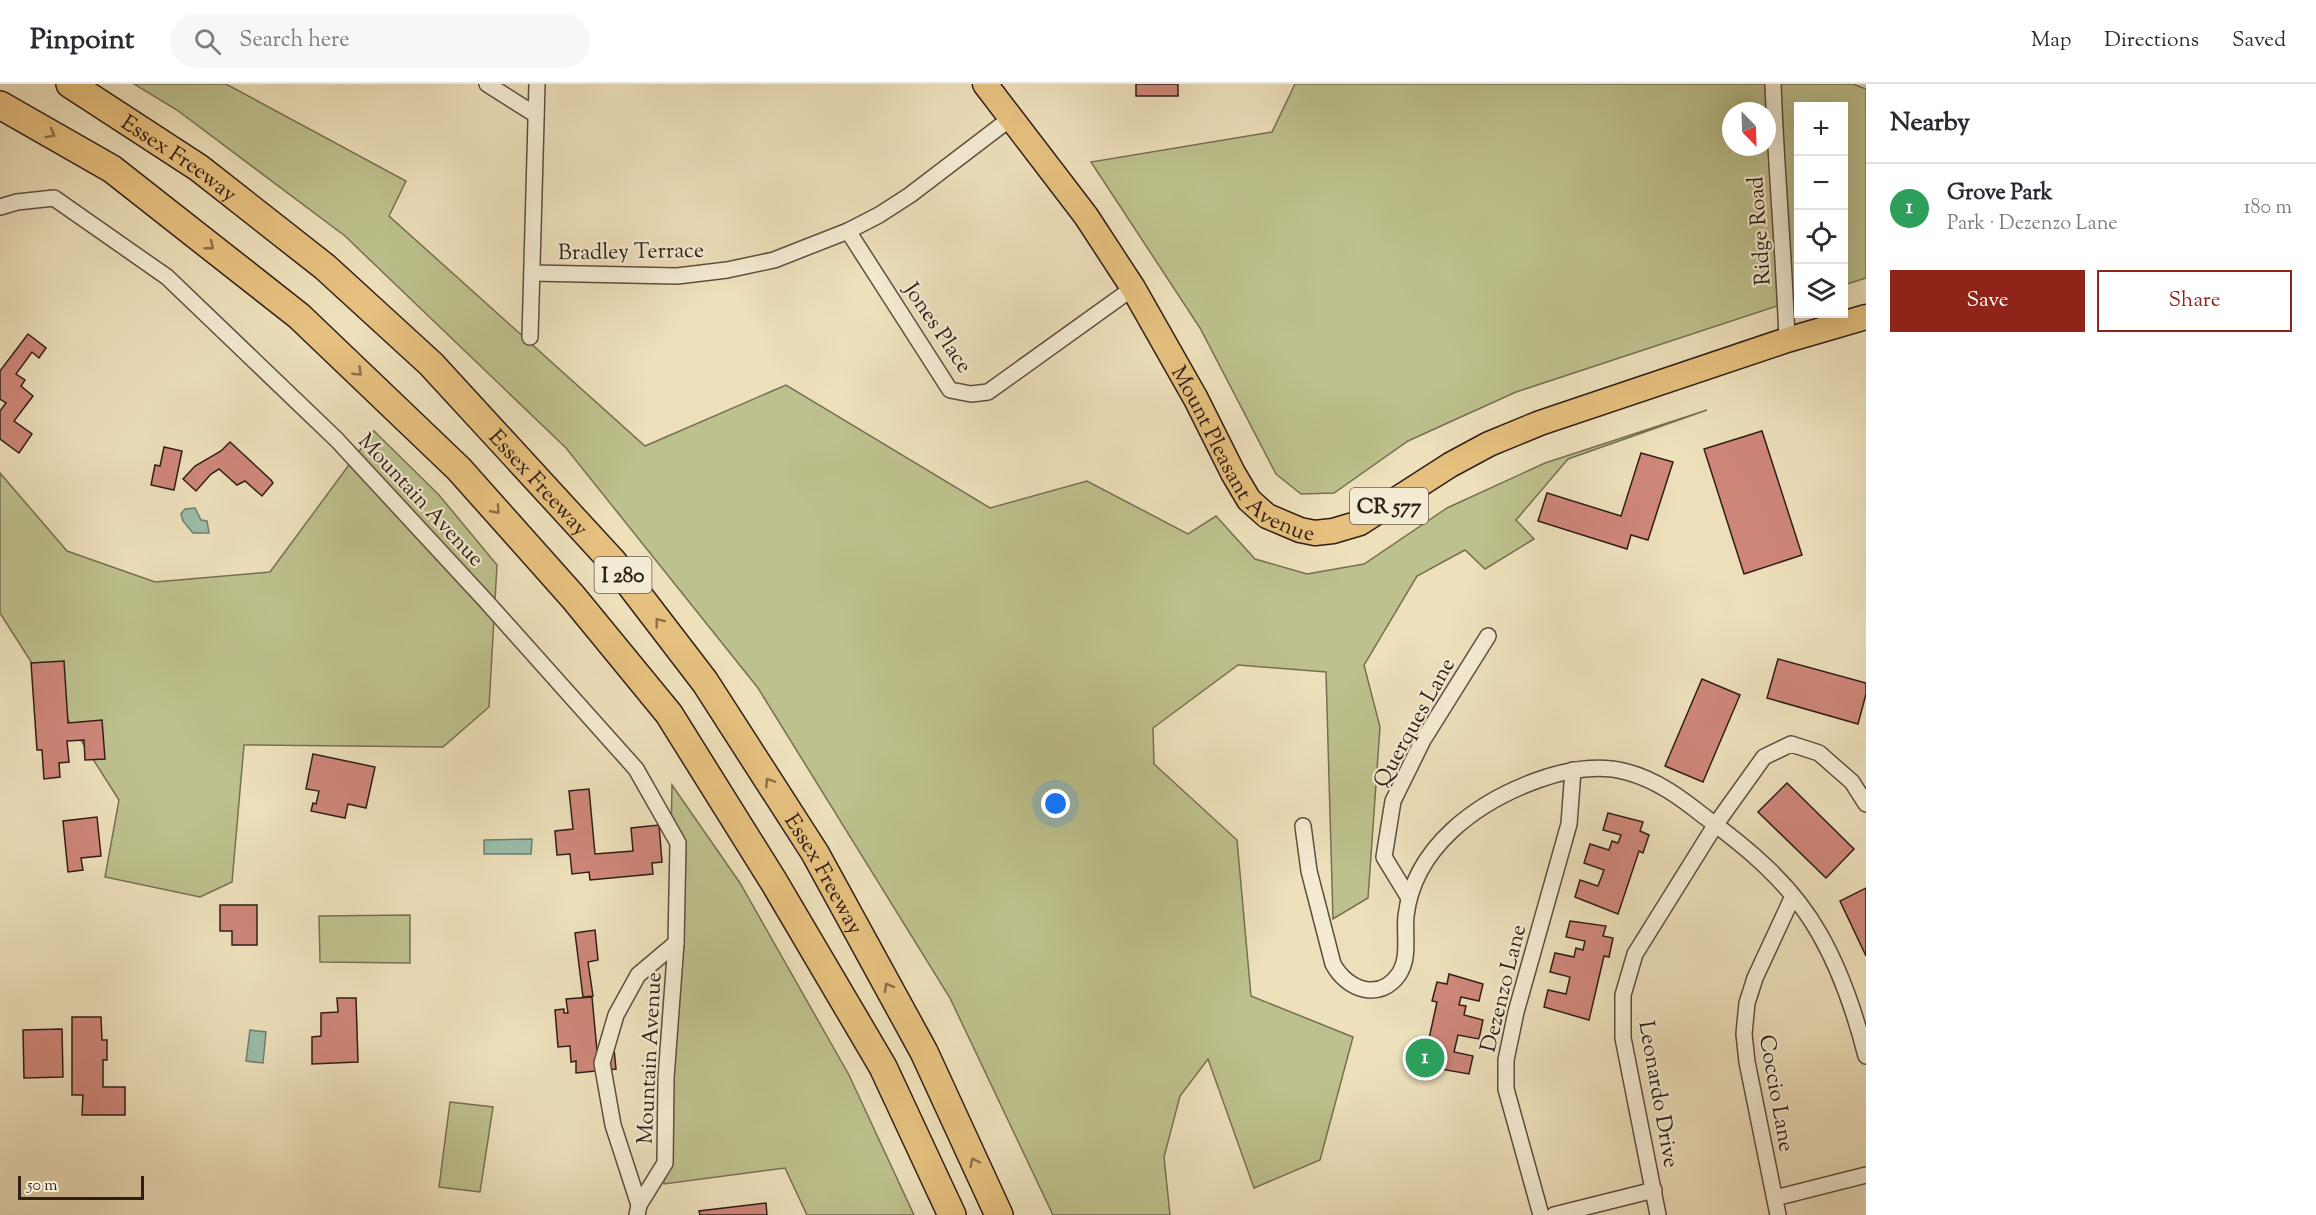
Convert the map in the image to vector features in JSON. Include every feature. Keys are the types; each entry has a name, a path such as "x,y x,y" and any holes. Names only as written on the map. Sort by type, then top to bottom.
{"highway":[{"name":"Essex Freeway","path":"70,84 200,168 325,267 431,364 613,562 705,682 815,853 924,1052 999,1215"},
{"name":"Essex Freeway","path":"0,105 112,169 299,315 459,470 573,597 669,714 774,882 883,1067 952,1215"}],"main road":[{"name":"Mount Pleasant Avenue","path":"985,84 1086,216 1133,288 1196,399 1249,500 1267,516 1285,526 1315,533 1333,531 1360,523 1450,465 1489,444 1540,423 1787,340 1866,317"}],"street":[{"path":"487,84 536,115"},
{"path":"530,337 537,84"},
{"name":"Ridge Road","path":"1773,84 1777,189 1784,252 1787,340"},
{"name":"Bradley Terrace","path":"532,273 677,276 727,270 774,260 848,231 879,215 910,195 1011,117"},
{"name":"Mountain Avenue","path":"0,207 17,202 54,198 168,277 337,440 485,600 636,769 678,843 676,943 666,1078 665,1163 638,1210"},
{"name":"Jones Place","path":"848,231 950,390 971,394 988,392 1133,288"},
{"name":"Querques Lane","path":"1409,898 1384,857 1393,801 1424,740 1488,636"},
{"name":"Leonardo Drive","path":"1658,1215 1623,1038 1623,995 1635,954 1716,824 1764,757 1791,744 1819,753 1852,782 1866,804"},
{"path":"1303,826 1309,871 1333,964 1347,983 1369,990 1380,988 1399,974 1406,952 1406,917 1411,890 1443,837 1465,818 1492,799 1539,779 1573,770 1600,768 1625,771 1648,778 1671,791 1760,859 1793,896 1818,932 1861,1020 1866,1056"},
{"name":"Dezenzo Lane","path":"1541,1215 1506,1089 1506,1060 1516,1012 1569,824 1573,770"},
{"name":"Coccio Lane","path":"1778,1215 1747,1062 1744,1034 1747,1003 1755,978 1793,896"},
{"name":"Mountain Avenue","path":"638,1210 613,1125 602,1063 616,1015 638,975 676,943"},
{"path":"1774,1198 1866,1175"},
{"path":"1554,1215 1654,1190"}],"shaded area":[{"path":"134,84 226,84 406,181 389,216 645,446 786,385 990,508 1087,481 1188,534 1216,516 1255,559 1307,574 1364,564 1447,508 1545,463 1707,410 1568,459 1516,520 1534,539 1485,569 1465,550 1417,576 1364,665 1380,727 1368,898 1333,919 1326,672 1238,665 1153,728 1154,764 1237,840 1251,996 1353,1037 1320,1160 1254,1188 1208,1059 1180,1096 1164,1157 1170,1215 1053,1215 950,998 758,688 566,448 345,236 177,110"},
{"path":"1295,84 1853,84 1866,89 1866,278 1848,284 1848,102 1794,102 1794,300 1516,392 1408,441 1334,493 1301,494 1276,474 1200,328 1091,162 1272,132"},
{"path":"374,431 439,495 497,565 489,707 443,747 244,745 232,882 200,897 105,877 119,800 0,613 0,473 67,551 155,582 270,572"},
{"path":"195,508 201,520 207,521 209,533 193,533 183,521 181,514 185,509"},
{"path":"672,785 740,883 849,1075 914,1215 807,1215 785,1168 664,1184"},
{"path":"532,839 531,854 484,854 484,840"},
{"path":"410,915 410,963 320,962 319,916"},
{"path":"250,1030 266,1032 263,1063 246,1061"},
{"path":"450,1102 493,1107 480,1192 439,1187"}],"building":[{"path":"1136,84 1178,84 1178,96 1136,96"},
{"path":"28,334 46,348 39,358 32,352 16,374 25,380 21,386 33,396 14,421 32,434 19,453 0,439 0,411 6,403 0,399 0,371"},
{"path":"1762,431 1802,555 1744,574 1704,449"},
{"path":"230,442 273,483 262,496 245,481 237,485 219,469 211,474 196,491 183,479 195,466 221,451"},
{"path":"164,447 182,451 174,490 151,485 155,465 160,466"},
{"path":"1641,453 1673,462 1648,540 1631,535 1627,549 1538,521 1547,493 1621,516"},
{"path":"1778,659 1866,683 1866,694 1858,724 1767,698"},
{"path":"64,661 68,723 102,720 105,759 85,760 84,740 67,741 69,762 59,763 60,777 44,779 42,750 37,750 31,663"},
{"path":"1702,679 1740,695 1703,782 1665,766"},
{"path":"313,754 375,767 366,808 348,804 345,818 311,811 313,803 316,804 319,791 306,789"},
{"path":"1787,783 1854,849 1826,878 1758,812"},
{"path":"589,789 595,854 633,851 631,828 659,825 662,862 652,863 653,874 590,880 589,872 572,874 570,854 557,855 555,831 573,829 569,791"},
{"path":"1608,813 1643,822 1640,831 1649,835 1643,853 1639,851 1618,914 1575,897 1580,880 1598,886 1604,870 1584,863 1590,844 1609,850 1612,841 1618,843 1621,835 1603,830"},
{"path":"97,817 101,856 81,858 83,870 68,872 63,821"},
{"path":"1866,888 1866,956 1840,901"},
{"path":"220,905 257,905 257,945 232,945 232,931 220,931"},
{"path":"1570,921 1606,926 1603,936 1613,938 1609,957 1604,956 1589,1020 1544,1007 1548,990 1566,994 1570,977 1550,972 1555,953 1574,957 1576,948 1583,950 1585,941 1566,937"},
{"path":"595,930 598,960 588,962 593,996 583,997 575,933"},
{"path":"1449,974 1483,984 1479,1001 1461,997 1459,1005 1466,1006 1464,1015 1483,1020 1479,1039 1458,1035 1454,1052 1473,1056 1469,1074 1423,1066 1437,1002 1432,1001 1437,982 1447,984"},
{"path":"592,997 597,1051 614,1049 616,1069 576,1073 576,1061 571,1062 570,1046 558,1047 555,1010 564,1009 564,1013 568,1013 566,999"},
{"path":"337,998 356,998 358,1062 312,1064 312,1037 321,1036 321,1013 338,1012"},
{"path":"72,1017 101,1017 102,1040 107,1040 107,1060 103,1060 103,1087 125,1087 125,1115 82,1115 83,1095 72,1095"},
{"path":"62,1029 63,1077 24,1078 23,1030"},
{"path":"766,1203 767,1215 700,1215 699,1211"}],"place":[{"name":"Grove Park","path":"1425,1058"}]}
